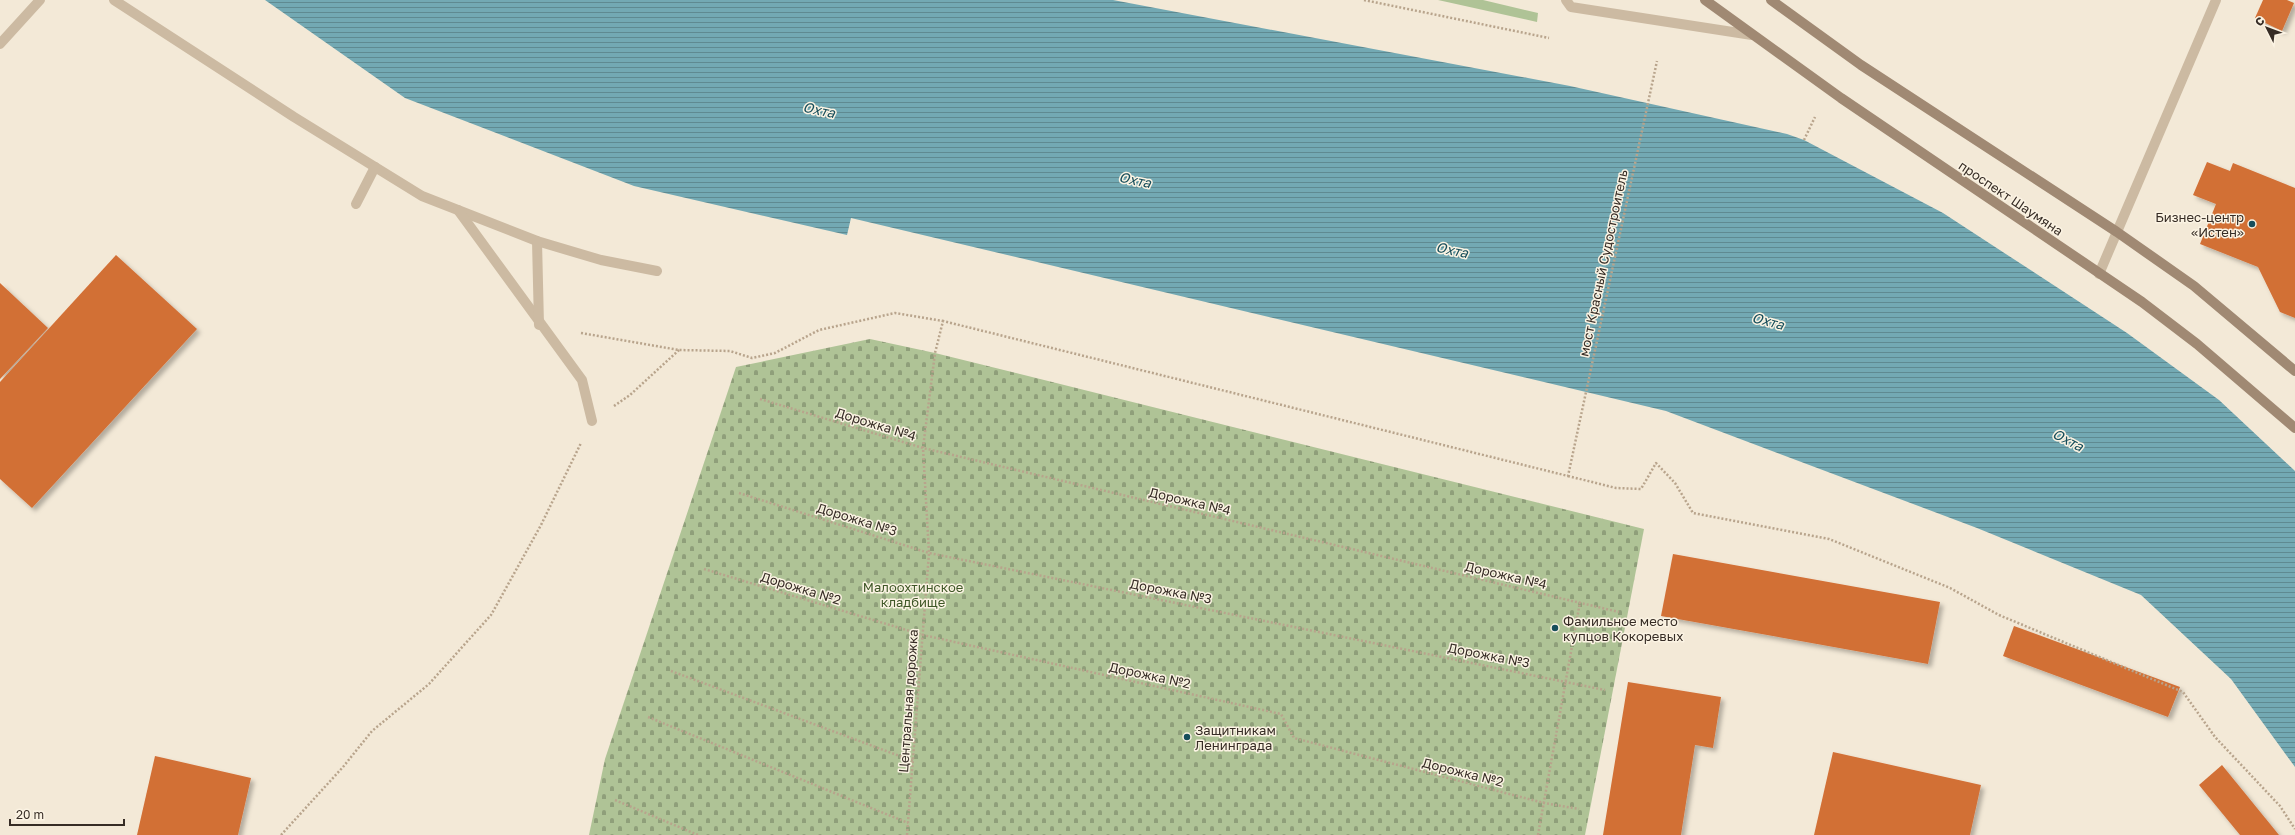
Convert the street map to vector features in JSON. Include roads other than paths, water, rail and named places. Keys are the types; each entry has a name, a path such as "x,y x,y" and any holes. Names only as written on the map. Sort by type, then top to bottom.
{"street":[{"name":"проспект Шаумяна","path":"1705,0 1752,35 2099,274 2197,344 2295,428"},
{"path":"1771,0 1861,65 2117,232 2194,286 2295,371"}],"lane":[{"path":"0,44 40,0"},
{"path":"114,0 422,196 537,240 601,260 657,272"},
{"path":"1569,4 1579,0"},
{"path":"2099,274 2216,0"},
{"path":"1569,4 1752,35"},
{"path":"356,204 375,167"},
{"path":"458,210 539,325 582,380 592,421"},
{"path":"537,240 539,325"}],"water":[{"name":"Охта","path":"265,0 1113,0 1570,86 1787,134 1804,140 1943,213 2127,333 2219,400 2295,471 2295,767 2231,679 2141,595 1977,528 1666,411 851,218 847,235 634,186 405,98"}],"place":[{"name":"Бизнес-центр «Истен»","path":"2252,224"},
{"name":"Фамильное место купцов Кокоревых","path":"1555,628"},
{"name":"Защитникам Ленинграда","path":"1187,737"}],"park label":[{"name":"Малоохтинское кладбище","path":"913,594"}]}
